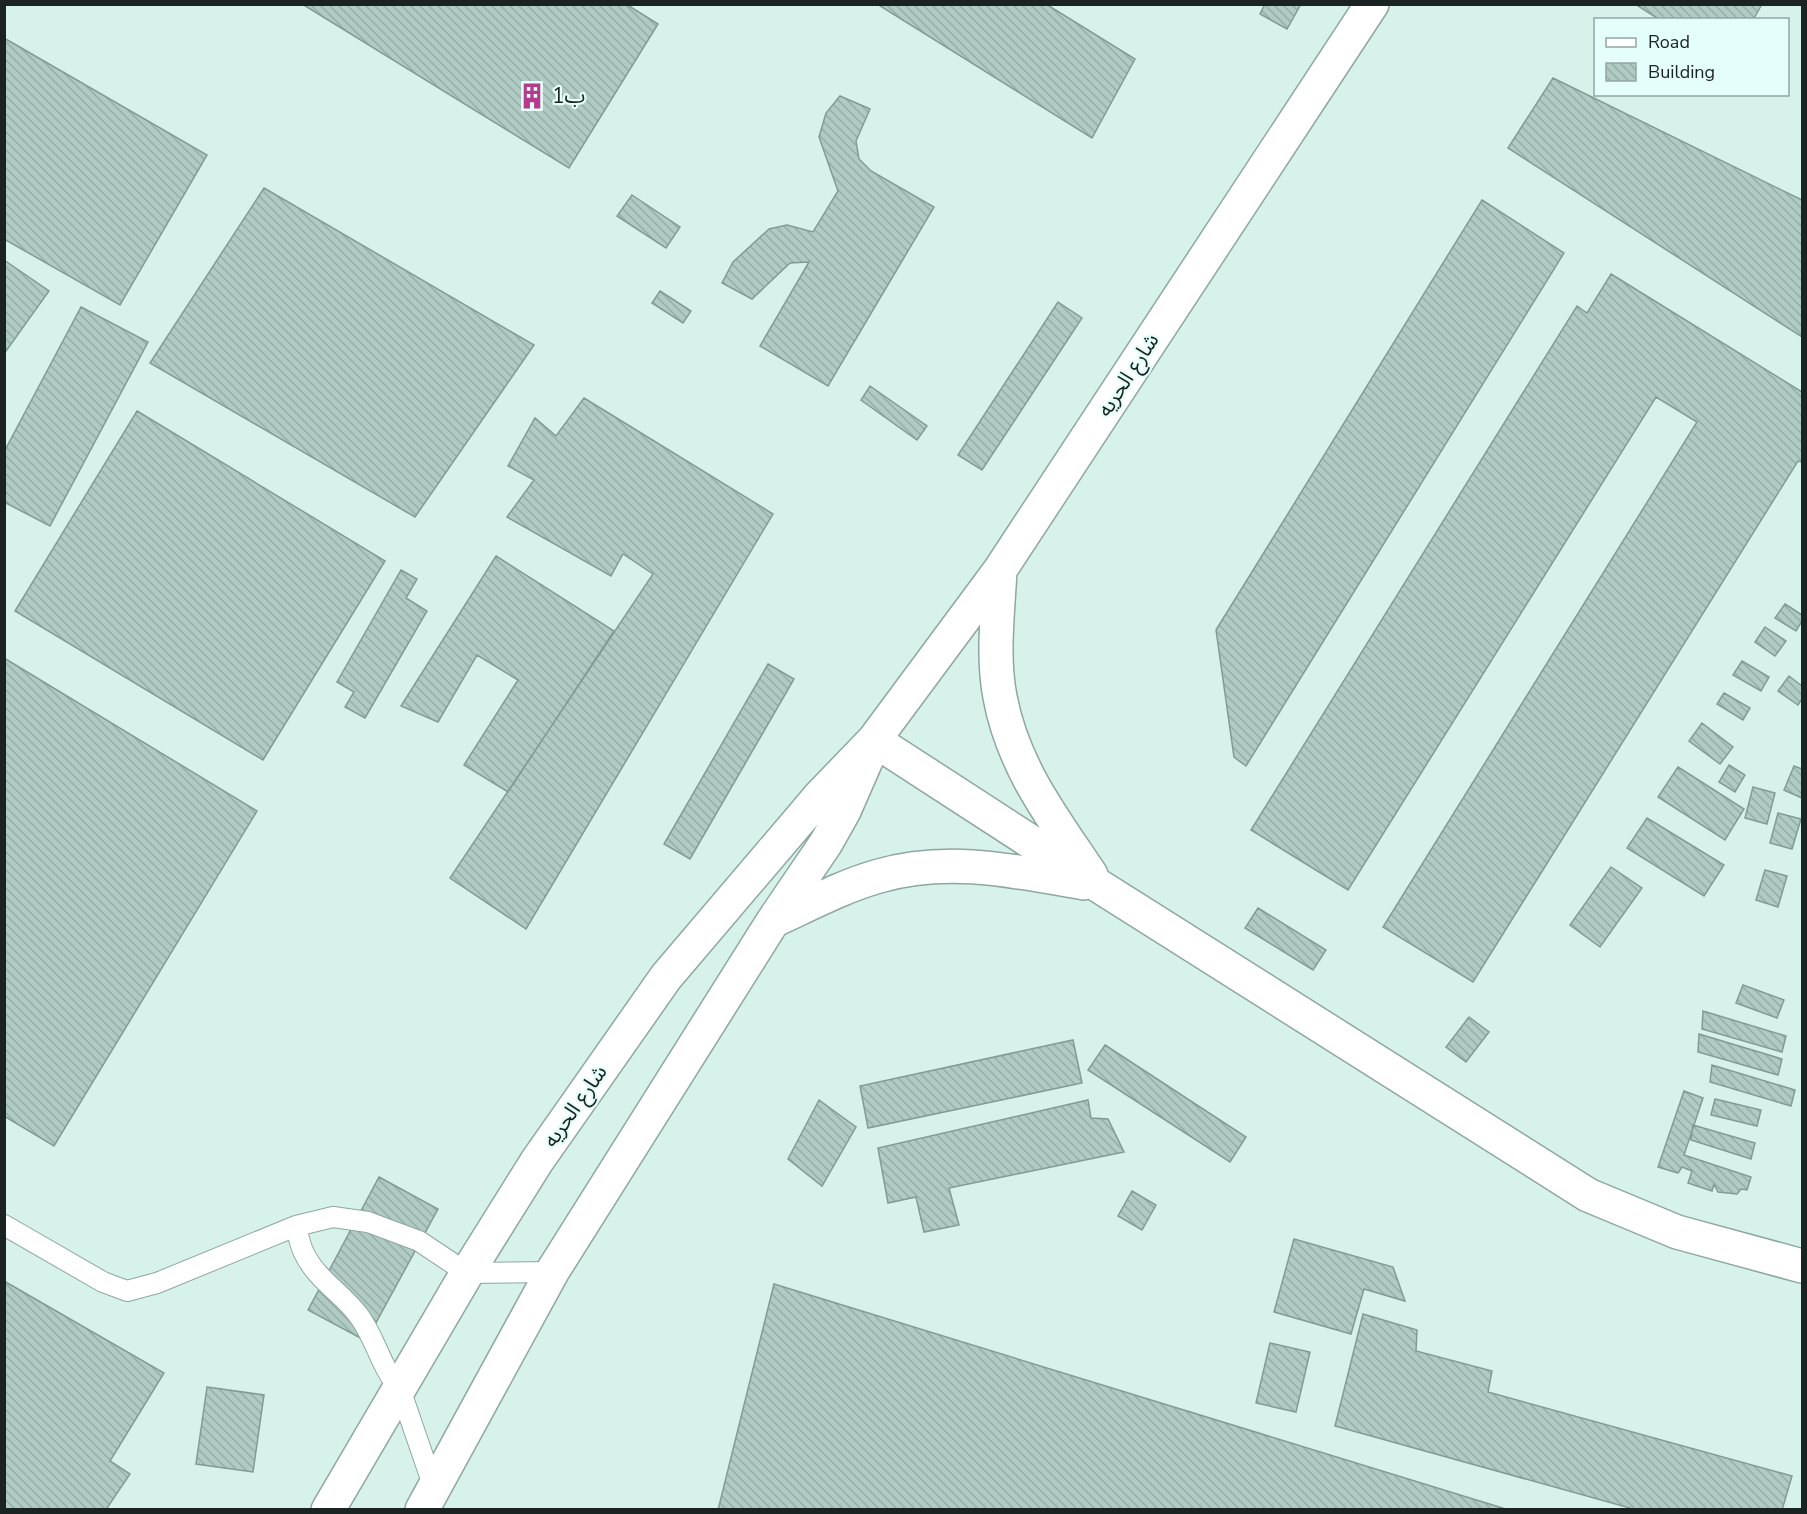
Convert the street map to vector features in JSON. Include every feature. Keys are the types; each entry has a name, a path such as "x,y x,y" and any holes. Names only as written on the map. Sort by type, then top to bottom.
{"street":[{"name":"شارع الحريه","path":"328,1509 467,1273 537,1161 666,977 820,795 874,740 1000,570 1372,4"},
{"path":"1000,570 996,657 1000,696 1009,734 1024,771 1043,804 1099,886"},
{"name":"شارع الحريه","path":"428,1499 552,1272 773,921 826,843 844,811 874,740"},
{"path":"874,740 1099,886 1588,1195 1677,1232 1803,1266"},
{"path":"773,921 878,876 918,867 959,865 1000,868 1099,886"}],"lane":[{"path":"4,1225 103,1282 127,1291 157,1283 296,1226 333,1217 368,1222 419,1242 467,1273 552,1272"},
{"path":"296,1226 304,1253 316,1271 359,1315 380,1350 390,1378 400,1389 428,1499"}],"building":[{"name":"ب1","path":"302,4 626,4 658,24 569,168"},
{"path":"877,4 1046,4 1135,59 1092,138"},
{"path":"1265,4 1301,4 1287,29 1260,14"},
{"path":"1635,4 1759,4 1761,6 1754,18 1657,18"},
{"path":"4,38 207,155 120,305 4,239"},
{"path":"1553,78 1802,200 1802,337 1508,148"},
{"path":"840,96 870,109 856,141 859,159 871,171 934,207 828,386 760,346 809,262 790,263 752,299 722,283 733,262 769,229 787,225 813,232 838,191 819,137 826,113"},
{"path":"264,188 534,345 415,517 150,363"},
{"path":"632,195 680,227 666,248 617,216"},
{"path":"1482,200 1564,253 1246,766 1234,757 1216,630"},
{"path":"4,260 49,291 4,354"},
{"path":"1611,274 1802,392 1802,462 1798,461 1473,982 1383,927 1697,422 1656,397 1348,890 1251,830 1577,306 1587,313"},
{"path":"660,291 691,311 683,323 652,303"},
{"path":"1058,302 1082,318 982,470 958,455"},
{"path":"81,307 148,342 50,526 4,502 4,452"},
{"path":"870,386 927,426 917,440 861,400"},
{"path":"584,398 773,514 526,929 450,878 653,574 623,554 611,576 507,517 534,480 508,466 535,418 556,436"},
{"path":"137,411 385,561 263,760 15,611"},
{"path":"496,556 614,631 508,792 464,765 518,680 477,655 438,722 401,706"},
{"path":"401,570 417,579 406,598 427,611 365,718 345,707 354,692 337,682"},
{"path":"1785,604 1802,615 1802,621 1796,631 1775,618"},
{"path":"1765,627 1786,641 1775,656 1755,642"},
{"path":"4,658 257,811 54,1146 4,1116"},
{"path":"1742,661 1769,677 1761,691 1733,675"},
{"path":"768,664 794,679 690,859 664,844"},
{"path":"1789,676 1802,686 1802,699 1798,705 1778,691"},
{"path":"1724,693 1750,708 1743,720 1717,704"},
{"path":"1702,723 1733,747 1720,764 1689,741"},
{"path":"1729,765 1745,775 1735,792 1719,782"},
{"path":"1794,766 1802,769 1802,798 1784,790"},
{"path":"1678,767 1744,809 1725,840 1658,797"},
{"path":"1753,787 1775,793 1767,824 1745,818"},
{"path":"1778,813 1801,819 1792,849 1770,843"},
{"path":"1647,818 1724,865 1704,896 1627,848"},
{"path":"1611,867 1642,888 1600,947 1570,925"},
{"path":"1765,870 1787,876 1778,907 1756,900"},
{"path":"1258,908 1326,950 1313,970 1245,928"},
{"path":"1743,985 1784,1000 1777,1018 1736,1003"},
{"path":"1703,1011 1786,1036 1782,1052 1702,1029"},
{"path":"1469,1017 1489,1032 1466,1062 1446,1047"},
{"path":"1699,1034 1782,1059 1778,1075 1698,1052"},
{"path":"1073,1040 1082,1083 868,1128 860,1086"},
{"path":"1105,1045 1246,1137 1230,1162 1088,1070"},
{"path":"1712,1065 1795,1090 1791,1106 1710,1082"},
{"path":"1684,1091 1703,1098 1684,1155 1751,1177 1747,1190 1741,1189 1737,1194 1718,1192 1714,1184 1712,1191 1688,1183 1692,1171 1682,1167 1678,1173 1658,1167"},
{"path":"1715,1099 1761,1110 1757,1126 1711,1115"},
{"path":"819,1100 856,1127 822,1186 788,1159"},
{"path":"1088,1100 1091,1118 1108,1119 1124,1152 949,1188 959,1225 924,1232 916,1197 888,1203 878,1148"},
{"path":"1693,1125 1755,1143 1751,1159 1691,1140"},
{"path":"379,1177 438,1209 366,1341 308,1310"},
{"path":"1132,1191 1156,1205 1142,1230 1118,1216"},
{"path":"1294,1239 1393,1267 1405,1301 1364,1289 1351,1334 1274,1312"},
{"path":"4,1281 164,1373 110,1461 130,1474 107,1508 110,1510 4,1510"},
{"path":"774,1284 1509,1510 718,1510"},
{"path":"1363,1314 1417,1330 1416,1351 1492,1371 1488,1392 1792,1476 1782,1510 1637,1510 1335,1426"},
{"path":"1270,1343 1310,1352 1296,1412 1256,1403"},
{"path":"207,1387 264,1395 253,1472 196,1464"}],"place":[{"name":"ب1","path":"532,96"}]}
